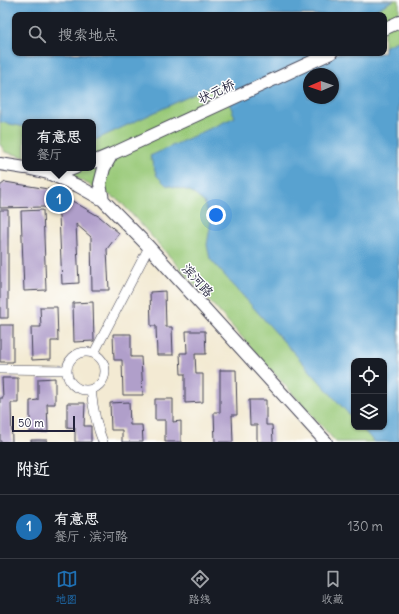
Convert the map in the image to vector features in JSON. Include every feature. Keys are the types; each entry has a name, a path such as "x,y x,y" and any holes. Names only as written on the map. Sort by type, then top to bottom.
{"street":[{"path":"387,28 399,22"},
{"name":"状元桥","path":"96,161 324,56"},
{"path":"103,200 100,184 104,168 112,154"},
{"name":"滨河路","path":"0,164 22,167"},
{"name":"滨河路","path":"39,171 48,173 78,186 103,200 149,247 326,442"},
{"path":"48,173 67,171"},
{"path":"94,353 149,247"},
{"path":"88,352 94,353 102,362 105,373 103,379 100,385 91,390 81,390 70,382 66,370 71,359 76,355 88,352"},
{"path":"0,369 66,370"},
{"path":"91,390 92,406 97,426 104,442"}],"green space":[{"path":"253,0 399,0 399,442 336,442 119,200 63,171 96,171 96,119 22,119 22,156 5,152 0,144 0,107 363,56 387,56 387,12 225,12"}],"water":[{"path":"0,0 394,0 371,12 12,12 12,56 387,56 387,46 399,40 399,442 374,442 364,430 387,430 387,358 351,358 351,417 210,259 207,245 211,221 204,202 190,191 166,185 157,176 150,156 235,117 220,82 96,140 96,119 22,119 22,126 0,122"}],"building":[{"path":"5,182 48,189 100,217 119,233 107,249 109,290 92,290 91,237 76,224 79,283 62,284 59,215 44,207 0,208 0,186"},
{"path":"0,210 8,210 8,318 0,318"},
{"path":"43,210 46,290 24,291 21,211"},
{"path":"165,291 166,327 172,327 173,355 157,355 156,326 151,326 150,292"},
{"path":"93,302 94,341 74,342 73,303"},
{"path":"40,307 57,307 58,341 51,341 51,359 32,360 31,327 41,327"},
{"path":"0,325 13,325 13,362 0,362"},
{"path":"186,331 205,331 206,354 195,354 196,374 203,374 203,402 185,403 185,374 181,374 180,353 187,353"},
{"path":"113,334 131,334 131,357 141,357 143,395 123,395 122,360 114,360"},
{"path":"220,370 236,370 237,415 232,415 233,442 215,442 214,412 220,412"},
{"path":"2,378 18,378 18,403 11,403 12,442 0,442 0,398 3,398"},
{"path":"55,378 55,404 47,404 48,432 30,432 30,401 38,400 38,379"},
{"path":"155,399 173,399 173,422 181,421 181,442 165,442 165,420 155,420"},
{"path":"249,400 266,400 266,425 272,425 273,442 257,442 257,425 250,425"},
{"path":"129,402 130,425 142,425 143,442 122,442 122,430 111,430 110,403"},
{"path":"67,403 85,403 84,426 91,426 91,442 75,442 75,428 67,427"},
{"path":"31,440 47,440 47,442 31,442"}],"place":[{"name":"有意思","path":"59,199"}]}
